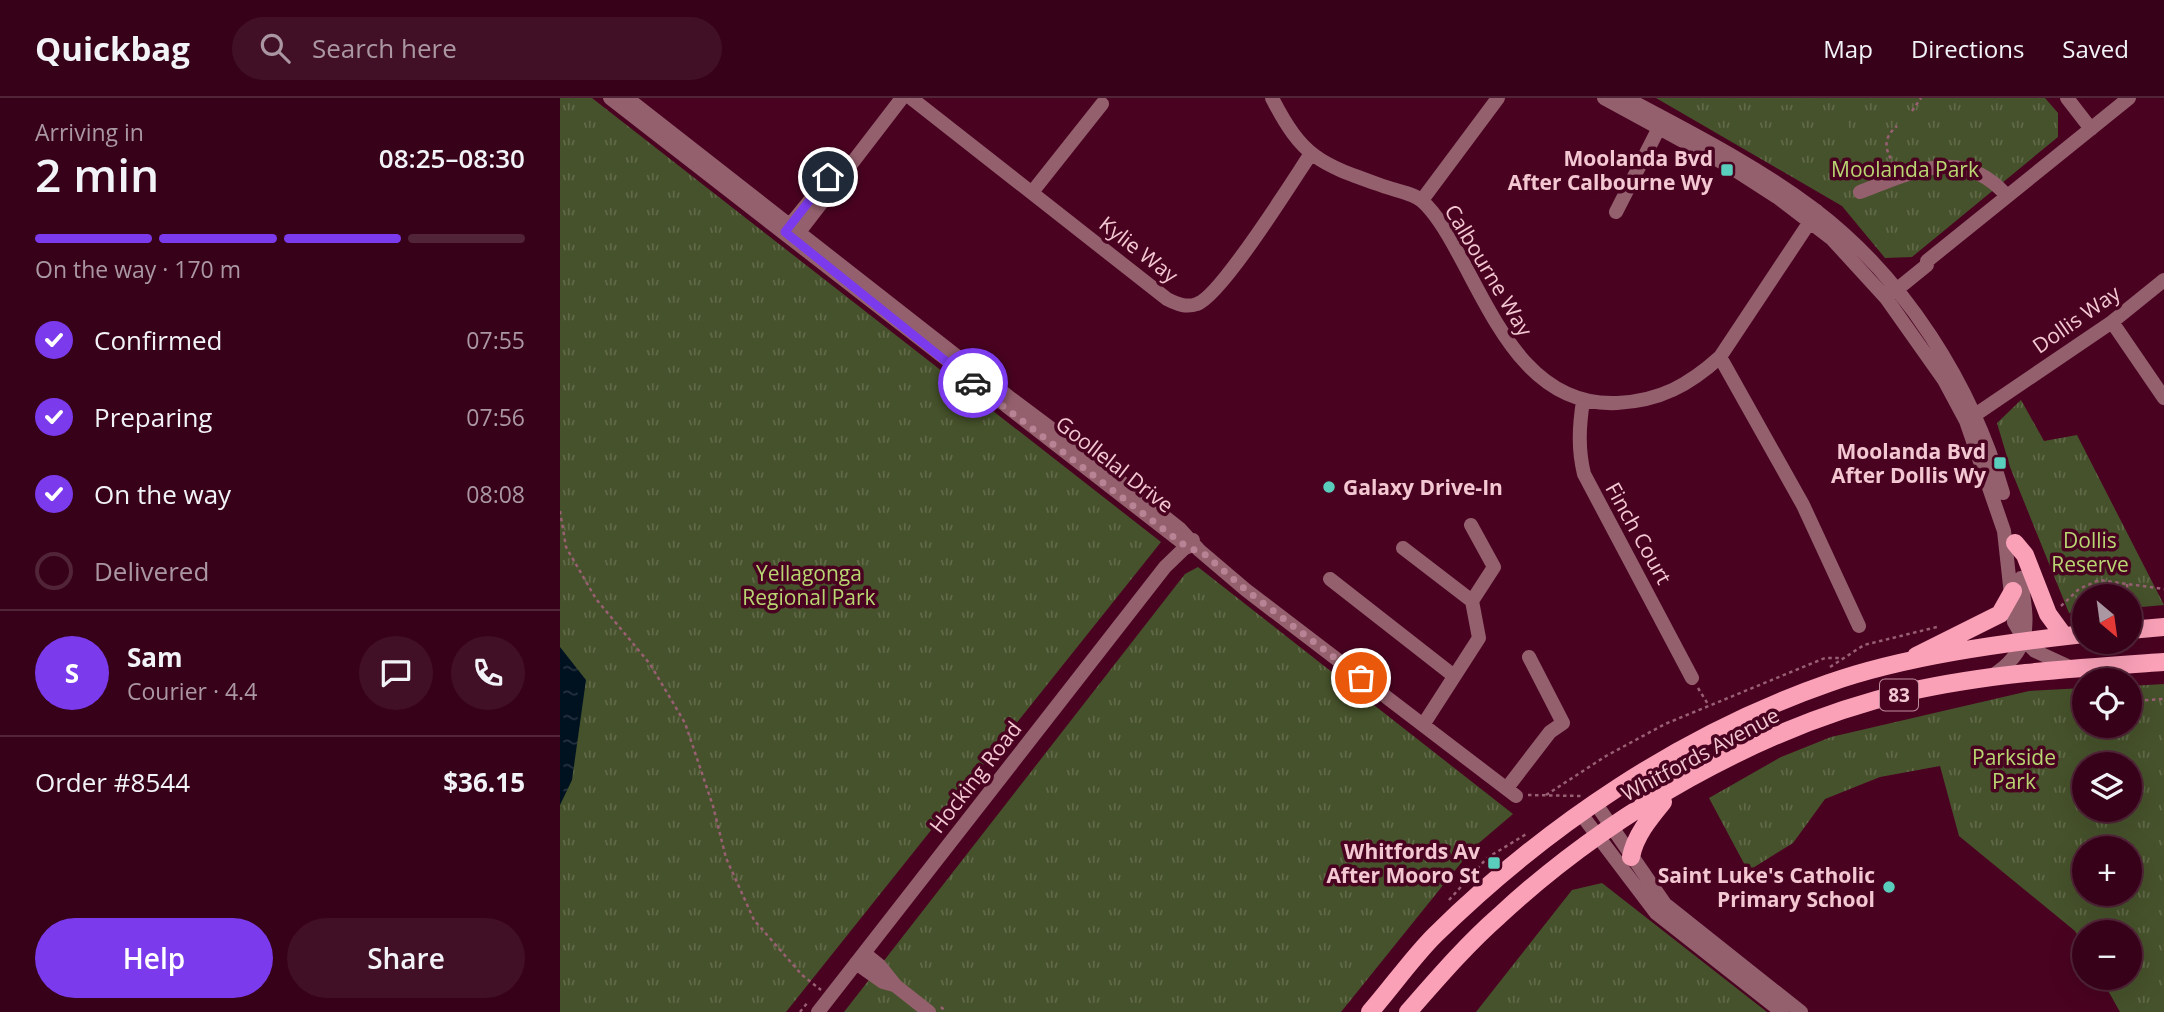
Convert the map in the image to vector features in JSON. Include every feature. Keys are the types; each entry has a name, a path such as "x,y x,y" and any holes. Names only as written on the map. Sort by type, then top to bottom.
{"main road":[{"path":"2015,543 2025,555 2048,614 2064,636"},
{"path":"1901,664 2000,614 2013,591"},
{"path":"2142,629 2164,627"},
{"name":"Whitfords Avenue","path":"1370,1012 1434,937 1513,864 1587,804 1724,728 1831,682 1901,664 2072,635"},
{"name":"Whitfords Avenue","path":"1408,1012 1459,954 1499,915 1604,832 1735,756 1843,710 1903,693 1990,677 2164,662"},
{"path":"1631,857 1648,819 1675,789"}],"street":[{"name":"Goollelal Drive","path":"610,98 792,231"},
{"name":"Goollelal Drive","path":"627,98 1189,542 1246,590 1512,792"},
{"path":"792,231 891,98"},
{"path":"792,231 902,98"},
{"name":"Kylie Way","path":"911,98 1033,191 1167,299 1187,306 1206,299 1230,270 1310,155"},
{"name":"Calbourne Way","path":"1272,98 1310,155 1337,170 1422,200 1446,232 1511,348 1539,376 1583,401 1621,403 1654,398 1689,383 1720,357 1813,216"},
{"path":"1422,200 1498,98"},
{"path":"1604,98 1662,123"},
{"path":"1626,98 1813,216 1853,260 1888,291 1968,414 1994,463 2015,543 2026,620 2025,641 2007,666 1990,677"},
{"path":"2067,98 2091,129"},
{"path":"1888,291 1922,260 1927,261 2129,98"},
{"path":"1033,191 1102,104"},
{"path":"1616,212 1662,123"},
{"path":"1860,192 1900,177 1935,168 1960,166 1980,172 2007,196"},
{"name":"Dollis Way","path":"1968,414 1998,389 2009,389 2112,322 2164,280"},
{"path":"2112,322 2164,398"},
{"path":"1720,357 1803,505 1859,626"},
{"name":"Finch Court","path":"1583,401 1579,440 1584,474 1692,678"},
{"path":"1968,414 1997,505 2013,591 2014,622 2025,641 2035,651 2072,668"},
{"path":"1471,526 1494,567 1472,601"},
{"name":"Hocking Road","path":"818,1012 1165,568 1189,542"},
{"path":"1403,548 1472,601 1479,638 1423,725"},
{"path":"1330,579 1454,676"},
{"path":"1512,792 1550,732 1563,723 1529,657"},
{"path":"1587,804 1656,913 1782,1012"},
{"path":"1604,832 1631,857 1657,895 1673,911 1801,1012"},
{"path":"860,958 883,982 896,986 929,1012"}],"path":[{"path":"1912,111 1922,98"},
{"path":"1897,126 1887,138 1886,150 1900,177"},
{"path":"560,511 566,547 596,599 650,664 685,723 713,806 726,858 754,920 802,975 830,996"},
{"path":"2058,608 2079,589 2099,580 2164,589"},
{"path":"1546,795 1606,756 1665,724 1825,658 1840,658"},
{"path":"1692,678 1709,706"},
{"path":"2142,701 2164,699"},
{"path":"1512,792 1546,795 1587,804"}],"green space":[{"name":"Yellagonga Regional Park","path":"560,98 592,98 1161,542 786,1012 560,1012"},
{"name":"Moolanda Park","path":"1656,98 2045,98 2058,113 2058,137 1912,257 1885,258 1842,206"},
{"name":"Moolanda Park","path":"1731,98 1823,98 1774,107"},
{"path":"1841,112 1863,157 1850,163 1826,119"},
{"name":"Dollis Reserve","path":"2021,400 2044,441 2077,435 2164,605 2142,607 2142,584 2072,584 2072,613 2069,613 2010,467 1997,423"},
{"path":"1198,567 1513,814 1473,848 1341,1012 844,1012 1185,574"},
{"name":"Parkside Park","path":"2164,684 2164,1012 2120,1012 2108,990 2142,990 2142,920 2072,920 2072,929 1959,836 1940,766 1880,777 1825,799 1793,843 1748,871 1709,798 1781,757 1831,737 2029,691 2072,689 2072,738 2142,738 2142,685"},
{"path":"1602,883 1767,1012 1476,1012 1572,890"}],"water":[{"path":"560,647 586,680 572,780 560,805"}],"way so far":[{"path":"973,383 1069,454 1188,548 1202,552 1246,590 1361,678"}],"place":[{"name":"Moolanda Bvd After Calbourne Wy","path":"1727,170"},
{"name":"Moolanda Bvd After Dollis Wy","path":"2000,463"},
{"name":"Galaxy Drive-In","path":"1329,487"},
{"name":"Whitfords Av After Mooro St","path":"1494,863"},
{"name":"Saint Luke's Catholic Primary School","path":"1889,887"}],"route":[{"path":"828,177 785,232 973,383"}]}
